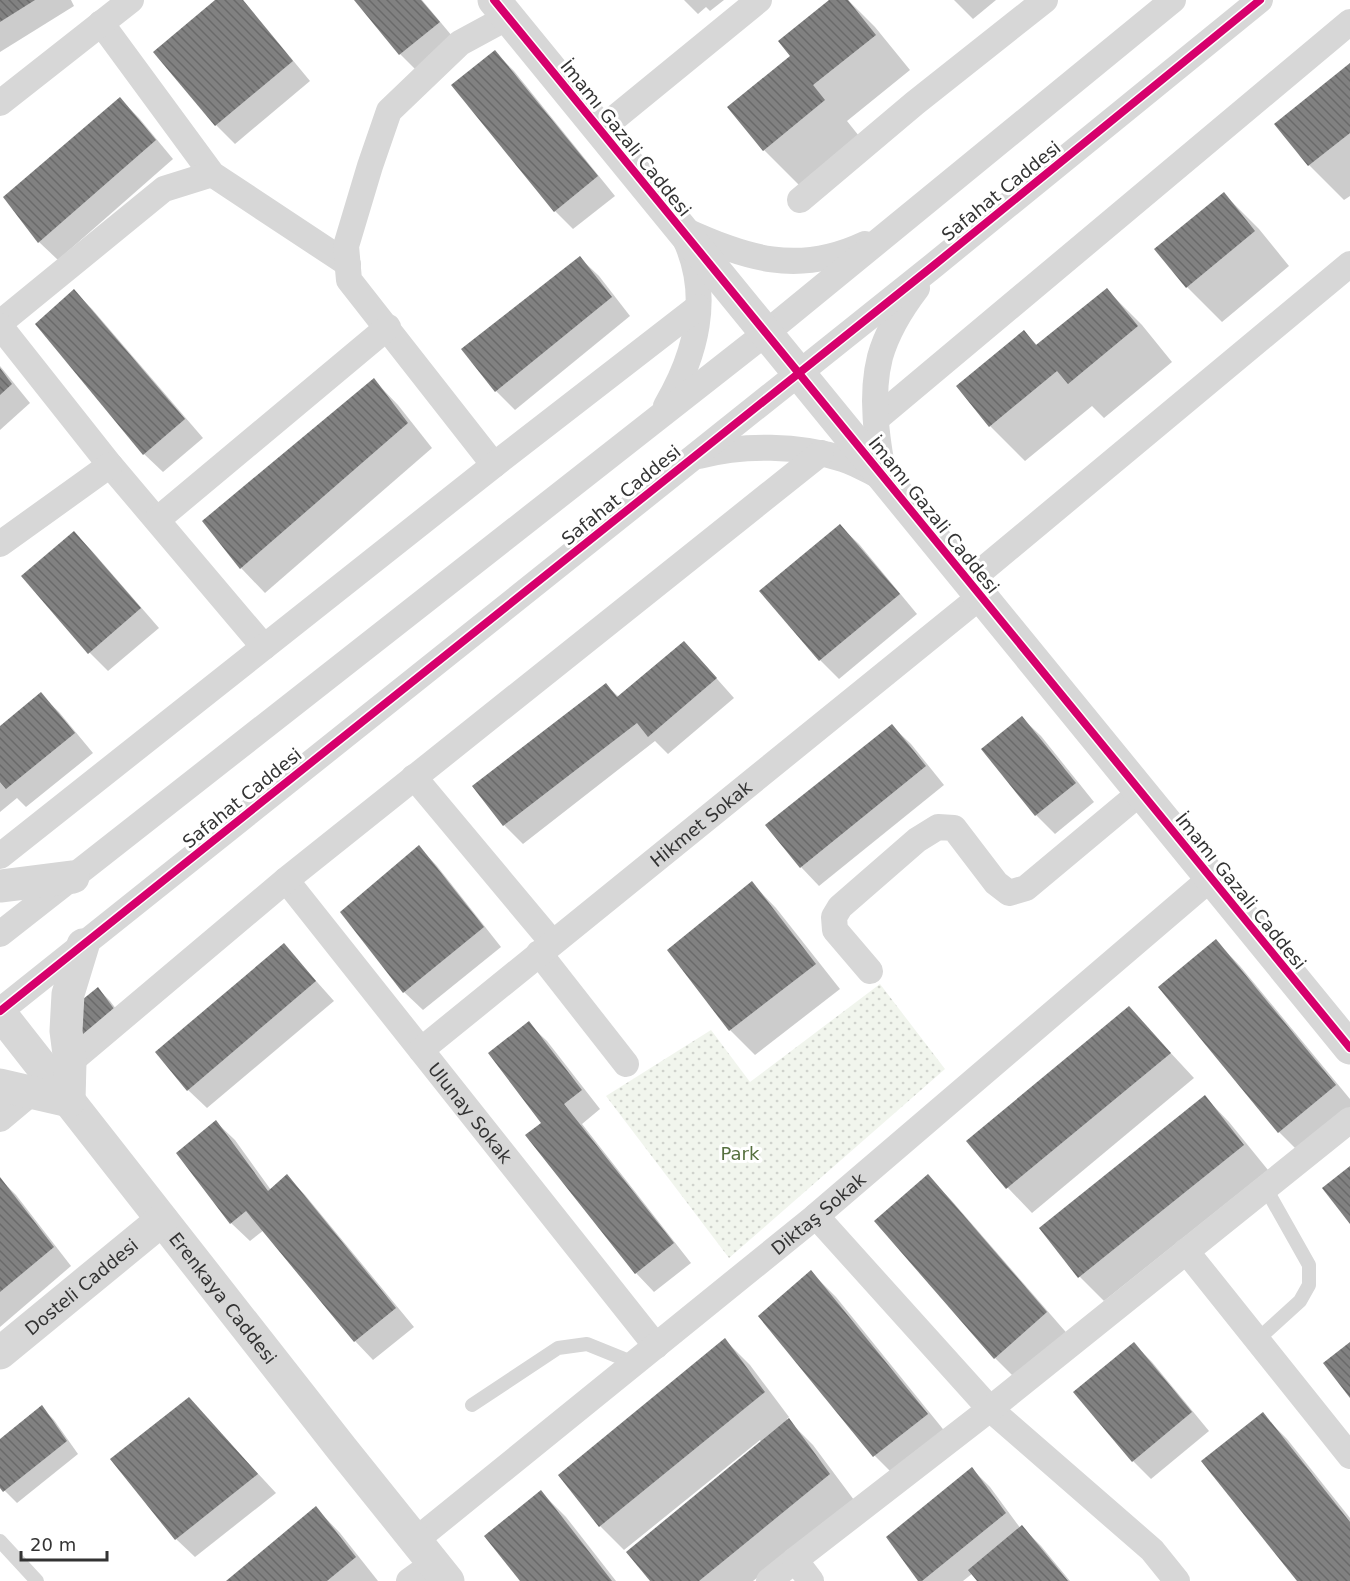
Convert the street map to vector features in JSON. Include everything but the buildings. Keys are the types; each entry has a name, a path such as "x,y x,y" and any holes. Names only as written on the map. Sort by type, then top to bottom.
{"street":[{"path":"0,103 131,0"},
{"path":"600,130 759,0"},
{"path":"800,200 1045,0"},
{"name":"Safahat Caddesi","path":"0,934 766,333 1173,0"},
{"name":"Safahat Caddesi","path":"0,1012 933,266 1260,0"},
{"path":"494,465 349,279 346,246 389,111 460,43 501,9"},
{"name":"İmamı Gazali Caddesi","path":"501,9 1350,1048"},
{"path":"876,419 1350,22"},
{"path":"101,23 212,174 348,264"},
{"path":"212,174 164,189 0,324 110,465 264,647"},
{"path":"679,227 715,244 742,253 794,262 822,260 849,252 894,230"},
{"path":"660,417 678,386 688,359 695,335 698,307 695,262 679,227"},
{"name":"Hikmet Sokak","path":"421,1050 975,589 1350,264"},
{"path":"884,478 876,419 880,358 891,328 904,305 933,266"},
{"path":"0,856 494,465 698,307"},
{"path":"157,520 388,327"},
{"path":"690,459 724,449 772,448 821,453 844,459 884,478"},
{"path":"70,1062 286,880 821,453"},
{"path":"0,544 110,465"},
{"path":"414,777 545,947 626,1064"},
{"path":"870,971 836,930 834,917 840,907 917,840 938,827 954,828 996,883 1009,893 1026,888 1141,792"},
{"path":"0,886 73,878"},
{"name":"Diktaş Sokak","path":"427,1566 634,1363 816,1216 1211,878"},
{"name":"Ulunay Sokak","path":"286,880 656,1346"},
{"path":"0,1085 69,1101 70,1062 66,1031 68,994 83,945"},
{"name":"Erenkaya Caddesi","path":"0,1012 427,1566"},
{"path":"0,1119 31,1093"},
{"path":"769,1581 990,1409 1350,1119"},
{"path":"816,1216 990,1409 1152,1550 1177,1581"},
{"name":"Dosteli Caddesi","path":"0,1353 162,1220"},
{"path":"1186,1251 1350,1456"},
{"path":"795,1560 811,1581"}],"lane":[{"path":"1257,1340 1300,1301 1309,1285 1309,1265 1265,1187"},
{"path":"472,1405 558,1348 586,1344 634,1363"},
{"path":"0,1540 37,1581"}],"green space":[{"name":"Park","path":"880,984 945,1069 729,1258 606,1096 711,1030 750,1082"}],"cycle path":[{"path":"494,0 1350,1048"},
{"path":"0,1011 933,266 1260,0"}]}
